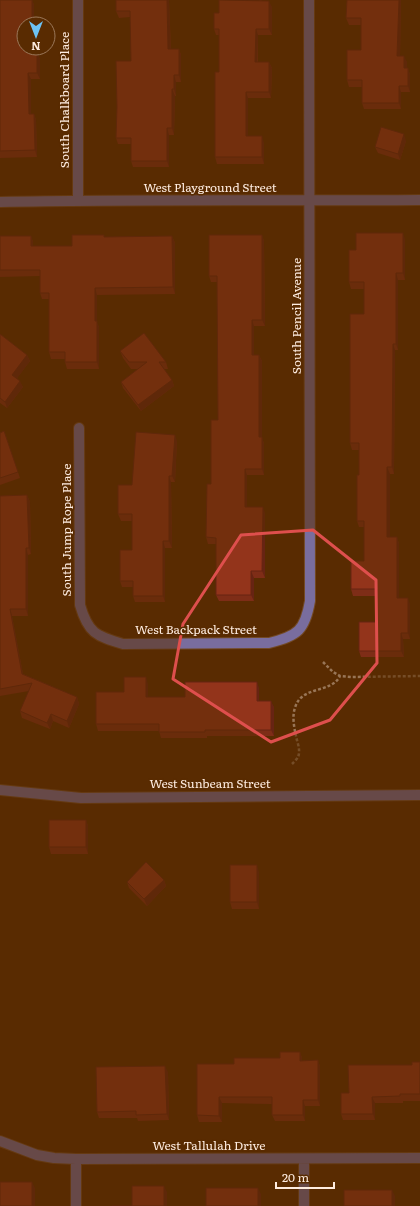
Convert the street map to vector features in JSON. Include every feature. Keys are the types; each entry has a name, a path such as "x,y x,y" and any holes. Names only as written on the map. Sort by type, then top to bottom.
{"street":[{"name":"South Chalkboard Place","path":"78,0 78,200"},
{"name":"South Pencil Avenue","path":"300,630 307,616 310,601 309,0"},
{"name":"West Playground Street","path":"0,202 78,200 420,200"},
{"name":"South Jump Rope Place","path":"79,428 80,605 84,617 92,630"},
{"name":"West Backpack Street","path":"92,630 104,638 123,644 131,644 269,643 286,639 300,630"},
{"name":"West Sunbeam Street","path":"0,790 80,798 420,796"},
{"name":"West Tallulah Drive","path":"0,1141 37,1155 54,1158 76,1159 420,1158"},
{"path":"76,1159 76,1206"},
{"path":"304,1159 304,1206"}],"path":[{"path":"324,662 333,672 340,676 420,676"},
{"path":"292,764 298,757 299,749 294,722 294,708 299,699 306,694 330,686 338,681 340,676"}],"highlighted area":[{"path":"313,530 376,580 377,663 330,720 271,742 173,679 183,624 241,535"}],"building":[{"path":"0,0 32,0 32,16 16,16 16,56 37,56 37,73 28,73 29,114 34,114 35,150 0,151"},
{"path":"116,0 167,0 168,49 179,49 179,75 174,75 174,89 172,89 172,128 167,128 167,161 131,161 131,138 116,138 116,61 131,61 130,11 116,11"},
{"path":"219,0 269,1 269,29 256,29 255,62 269,62 269,92 246,92 246,136 262,136 262,157 215,157 215,72 219,72 219,29 214,29 214,13 219,13"},
{"path":"347,0 399,0 397,56 404,56 404,68 408,68 408,86 399,86 399,103 362,103 362,80 347,80 347,50 361,50 361,18 346,18"},
{"path":"381,127 404,134 398,154 375,147"},
{"path":"356,233 403,233 403,273 396,273 396,344 393,344 392,467 387,467 387,537 397,537 397,598 408,598 408,633 401,633 401,651 359,651 359,622 377,622 377,589 351,589 351,561 364,561 364,521 357,521 359,443 350,443 350,314 364,314 364,282 349,282 349,250 356,250"},
{"path":"72,235 104,235 104,237 172,236 173,287 95,288 97,362 65,362 65,352 49,352 49,293 40,293 40,270 0,270 0,236 31,236 31,246 72,246"},
{"path":"209,235 262,235 262,320 252,320 252,355 259,355 259,437 262,437 262,469 245,469 245,507 263,507 262,571 251,571 251,595 216,595 216,538 206,537 207,484 211,484 211,420 218,420 217,276 209,276"},
{"path":"144,333 166,362 159,362 172,380 138,405 121,382 147,362 129,362 120,351"},
{"path":"0,334 27,355 12,375 20,381 5,402 0,398"},
{"path":"4,431 18,472 0,478 0,433"},
{"path":"136,432 175,435 172,476 169,476 169,541 163,541 163,596 133,596 133,581 120,581 120,550 132,550 132,514 118,514 118,485 132,485"},
{"path":"27,495 29,548 26,548 26,609 10,609 22,674 77,697 67,721 51,714 47,723 20,711 32,683 0,689 0,496"},
{"path":"124,677 146,677 146,697 185,697 185,682 257,682 257,701 271,701 271,730 159,732 159,724 96,724 96,692 124,692"},
{"path":"49,820 86,820 86,847 49,847"},
{"path":"146,862 164,880 144,899 127,882"},
{"path":"230,865 257,865 257,902 230,902"},
{"path":"280,1052 300,1052 300,1061 318,1060 318,1100 303,1100 303,1115 272,1115 272,1097 219,1097 219,1116 197,1115 197,1064 234,1064 234,1058 280,1058"},
{"path":"412,1062 420,1062 420,1094 400,1094 400,1096 372,1097 373,1114 341,1114 341,1093 349,1093 348,1065 412,1065"},
{"path":"165,1066 167,1114 136,1115 136,1111 97,1112 96,1067"},
{"path":"0,1182 32,1182 32,1206 0,1206"},
{"path":"132,1186 164,1186 164,1206 132,1206"},
{"path":"206,1188 258,1188 258,1206 206,1206"},
{"path":"344,1190 392,1190 392,1206 344,1206"}]}
